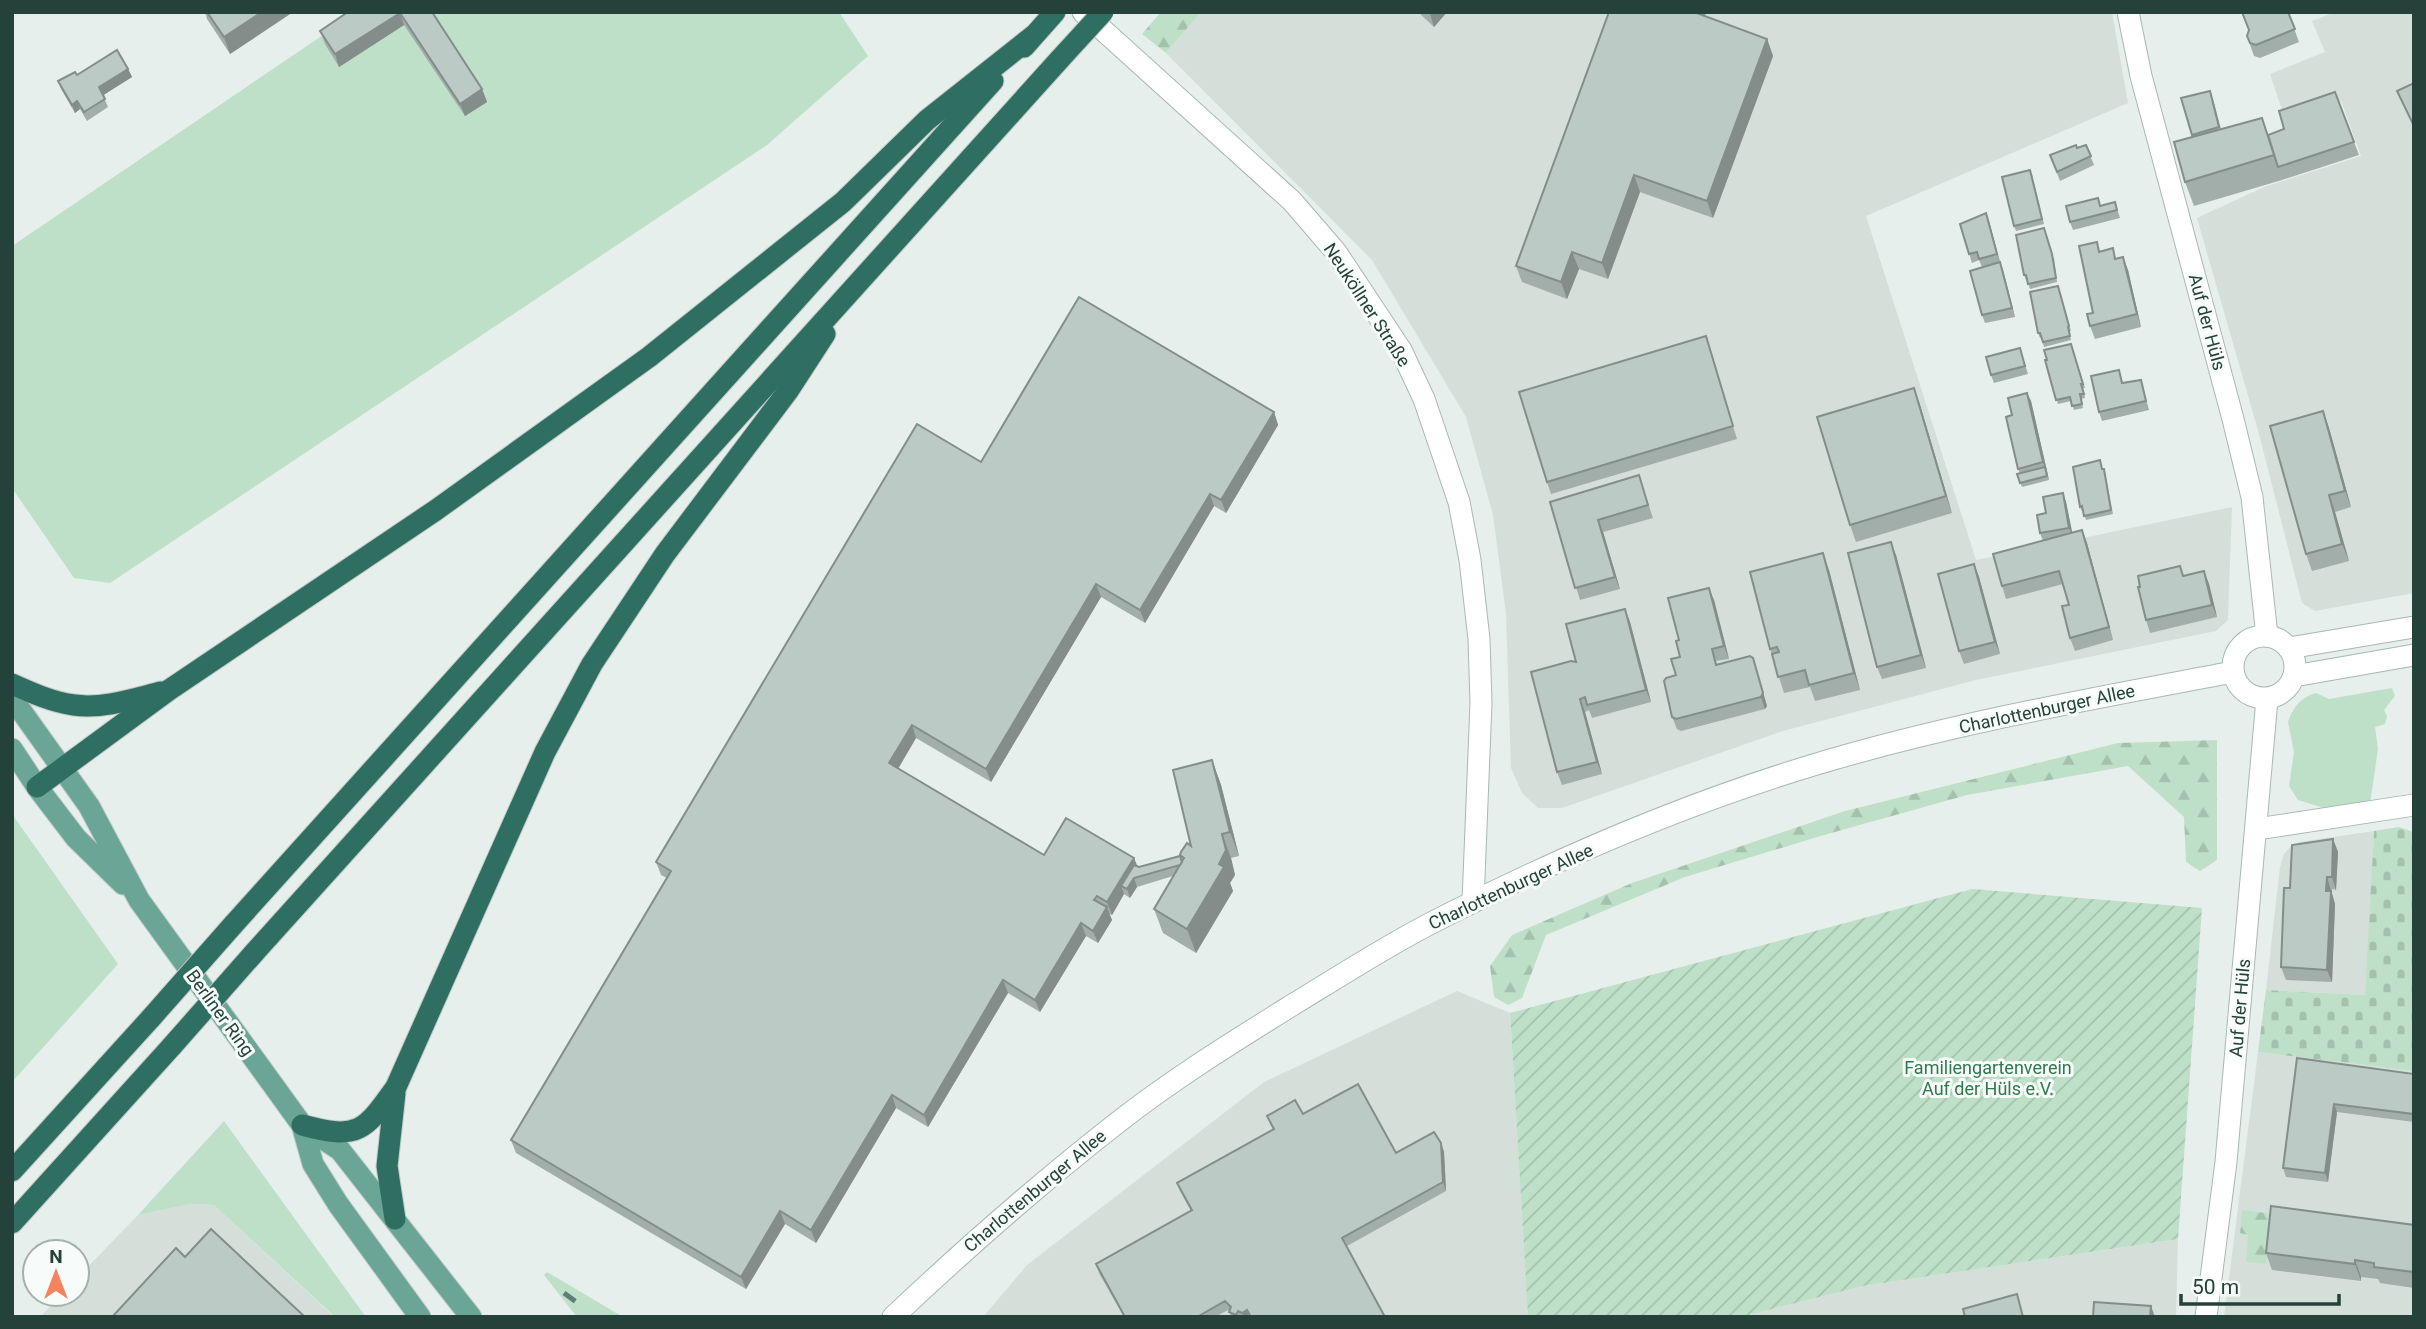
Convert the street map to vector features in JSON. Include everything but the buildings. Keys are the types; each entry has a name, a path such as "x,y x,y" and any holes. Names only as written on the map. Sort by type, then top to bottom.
{"highway":[{"path":"12,1171 1055,12"},
{"path":"12,1223 1103,12"},
{"path":"37,788 169,690 436,510 649,357 843,202 927,120 1034,36"},
{"path":"302,1125 329,1132 351,1132 373,1120 396,1087 545,752 592,664 665,554 788,391 860,279"},
{"path":"12,684 43,698 76,706 108,704 169,690"},
{"path":"395,1219 387,1166 396,1087"}],"main road":[{"name":"Berliner Ring","path":"12,698 89,806 139,900 302,1125 313,1164 338,1204 420,1317"},
{"name":"Berliner Ring","path":"12,749 37,788 76,838 139,900"},
{"name":"Berliner Ring","path":"302,1125 340,1150 471,1317"}],"street":[{"name":"Neuköllner Straße","path":"1083,12 1292,201 1336,252 1401,350 1424,398 1460,502 1479,639 1481,704 1473,902"},
{"name":"Auf der Hüls","path":"2128,12 2141,76 2252,498 2267,636"},
{"path":"2289,648 2414,627"},
{"path":"2267,636 2276,638 2289,648 2294,657 2294,676 2281,694 2267,699 2248,695 2236,681 2233,661 2246,642 2267,636"},
{"path":"2294,676 2414,655"},
{"name":"Charlottenburger Allee","path":"893,1317 1036,1188 1120,1120 1204,1060 1339,976 1473,902 1550,865 1693,807 1810,766 1941,731 2233,672"},
{"name":"Auf der Hüls","path":"2206,1317 2226,1163 2267,699"},
{"path":"2257,829 2414,805"}],"shaded area":[{"path":"1201,12 2112,12 2128,103 1866,216 1976,560 2232,507 2228,620 2216,631 1976,680 1783,731 1562,808 1538,808 1522,793 1511,768 1506,614 1493,515 1466,417 1372,260 1166,53"},
{"path":"2329,12 2414,12 2414,593 2315,611 2302,603 2259,434 2197,218 2264,187 2361,156 2341,101 2285,119 2270,74 2325,52 2312,21 2330,14"},
{"path":"2374,831 2366,995 2266,990 2280,867 2284,854 2299,842"},
{"path":"1457,991 1510,1013 1528,1317 983,1317 1027,1265 1264,1082"},
{"path":"2258,1052 2414,1071 2414,1317 2224,1317"},
{"path":"190,1204 214,1205 334,1317 40,1317 49,1308 91,1308 91,1264 138,1215"},
{"path":"2178,1239 2176,1317 1741,1317 1863,1286"}],"green space":[{"path":"357,12 839,12 868,56 767,145 110,583 74,578 12,488 12,246"},
{"path":"1161,12 1201,12 1166,53 1142,34"},
{"path":"2392,688 2395,696 2384,710 2387,716 2385,724 2375,727 2378,749 2370,804 2327,809 2298,800 2289,786 2294,752 2288,722 2298,703 2316,693 2329,699"},
{"path":"2217,740 2217,860 2200,871 2186,862 2184,817 2128,766 1967,795 1685,877 1546,935 1522,998 1508,1005 1494,997 1490,966 1512,935 1632,883 1845,811 2118,743"},
{"path":"12,814 118,964 12,1082"},
{"path":"2399,827 2414,832 2414,1071 2258,1052 2266,990 2365,995 2374,831"},
{"name":"Familiengartenverein Auf der Hüls e.V.","path":"1972,889 2202,908 2178,1239 1863,1286 1741,1317 1528,1317 1510,1013"},
{"path":"224,1121 366,1317 335,1317 214,1205 190,1204 138,1215"},
{"path":"2242,1210 2273,1214 2266,1264 2246,1262 2248,1235 2240,1233"},
{"path":"547,1272 623,1317 577,1317 544,1275"}],"railway":[{"path":"564,1293 579,1304"}]}
